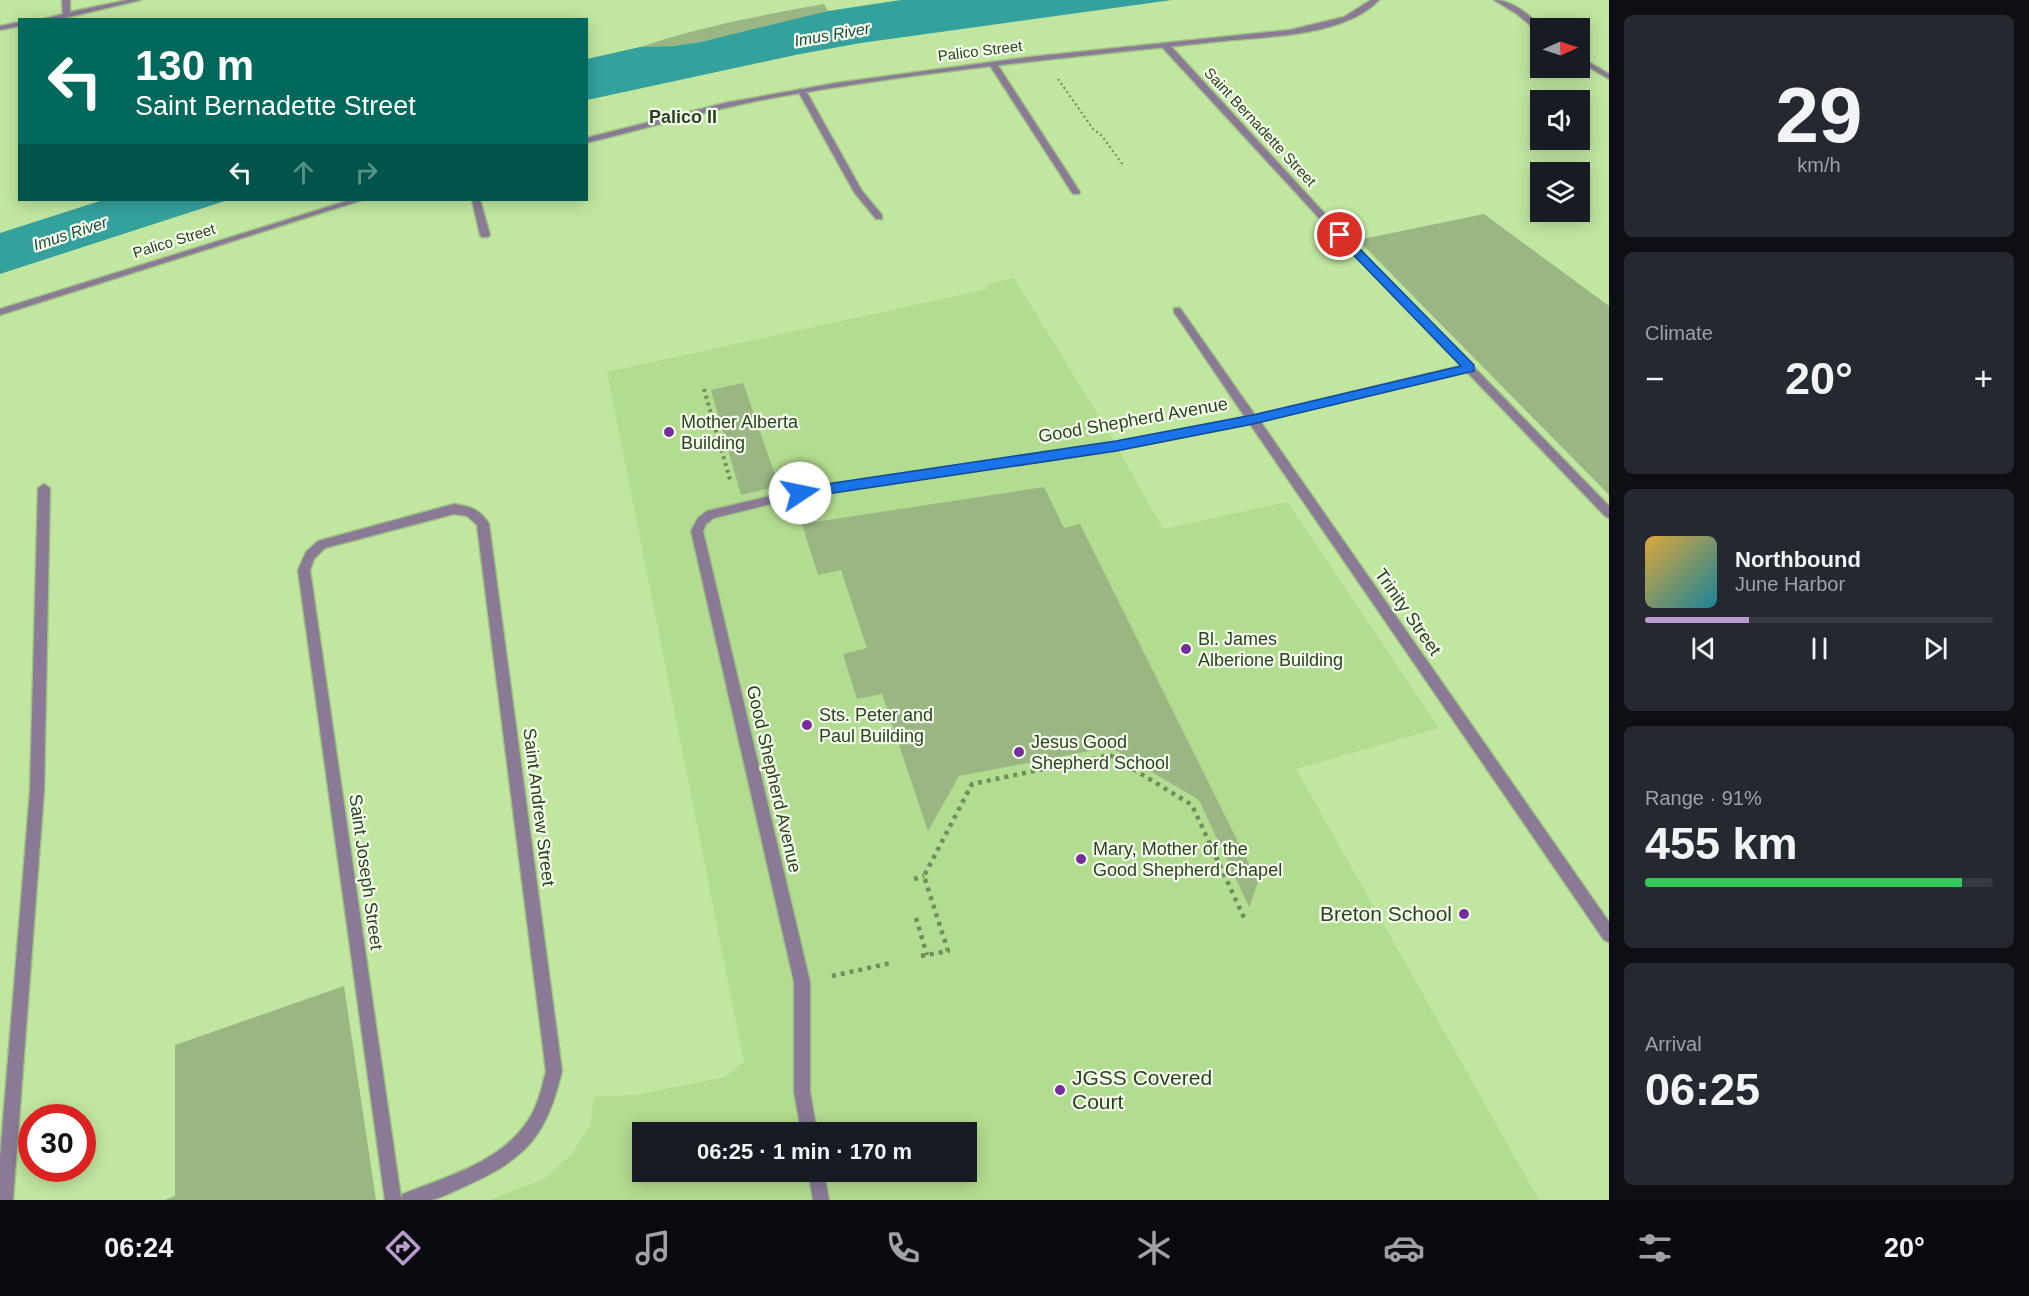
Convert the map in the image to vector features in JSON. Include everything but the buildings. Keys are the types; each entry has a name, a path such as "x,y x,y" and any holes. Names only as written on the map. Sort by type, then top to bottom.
{"street":[{"path":"66,0 67,15"},
{"path":"53,18 137,0"},
{"name":"Palico Street","path":"588,140 689,114 802,91 993,64 1322,26 1352,16 1375,0"},
{"path":"1498,0 1530,20"},
{"path":"0,28 18,24"},
{"name":"Saint Bernadette Street","path":"1165,45 1316,210 1609,513"},
{"path":"993,64 1076,192"},
{"path":"1590,65 1609,76"},
{"path":"802,91 858,192 879,217"},
{"name":"Palico Street","path":"0,312 355,201"},
{"path":"476,201 485,235"},
{"name":"Trinity Street","path":"1177,310 1609,935"},
{"name":"Good Shepherd Avenue","path":"800,493 1116,446 1253,419 1470,368"},
{"path":"5,1200 37,791 44,488"},
{"name":"Good Shepherd Avenue","path":"783,497 711,514 702,521 697,531 697,541 802,982 802,1091 807,1122"},
{"name":"Saint Andrew Street","path":"312,551 333,541 454,509 473,512 483,524 554,1071 543,1113 530,1135 512,1153 490,1167 409,1200"},
{"name":"Saint Joseph Street","path":"312,551 306,560 304,570 393,1200"},
{"path":"818,1182 821,1200"}],"path":[{"path":"1055,75 1093,129 1102,136 1123,165"},
{"path":"704,389 738,507"},
{"path":"916,918 924,956 948,951 924,876 972,784 1110,755 1192,805 1246,922"},
{"path":"914,879 924,876"},
{"path":"802,982 891,963"}],"shaded area":[{"path":"824,4 828,11 759,30 688,44 640,47 754,17"},
{"path":"1484,214 1609,306 1609,495 1358,240"},
{"name":"Jesus Good Shepherd School","path":"1014,278 1109,433 1163,529 1287,502 1439,728 1296,769 1539,1200 489,1200 544,1179 572,1154 590,1125 594,1097 635,1095 725,1077 744,1062 607,372 988,289 986,284"},
{"path":"743,383 779,486 741,495 711,390"},
{"path":"1044,487 1064,528 1080,524 1258,882 1249,907 1199,800 1110,747 959,776 928,831 882,694 857,699 843,654 867,648 841,570 818,575 802,524"},
{"path":"344,986 376,1200 165,1200 175,1196 175,1045"}],"water":[{"name":"Imus River","path":"901,0 1172,0 861,43 588,100 588,59 640,47 701,42 828,11"},
{"name":"Imus River","path":"100,201 225,201 0,274 0,233"}],"tunnel":[{"path":"783,497 800,493"}],"place":[{"name":"Mother Alberta Building","path":"669,432"},
{"name":"Bl. James Alberione Building","path":"1186,649"},
{"name":"Sts. Peter and Paul Building","path":"807,725"},
{"name":"Jesus Good Shepherd School","path":"1019,752"},
{"name":"Mary, Mother of the Good Shepherd Chapel","path":"1081,859"},
{"name":"Breton School","path":"1464,914"},
{"name":"JGSS Covered Court","path":"1060,1090"}],"district":[{"name":"Palico II","path":"683,117"}],"route":[{"path":"800,493 1116,446 1253,419 1470,368 1340,235"}]}
